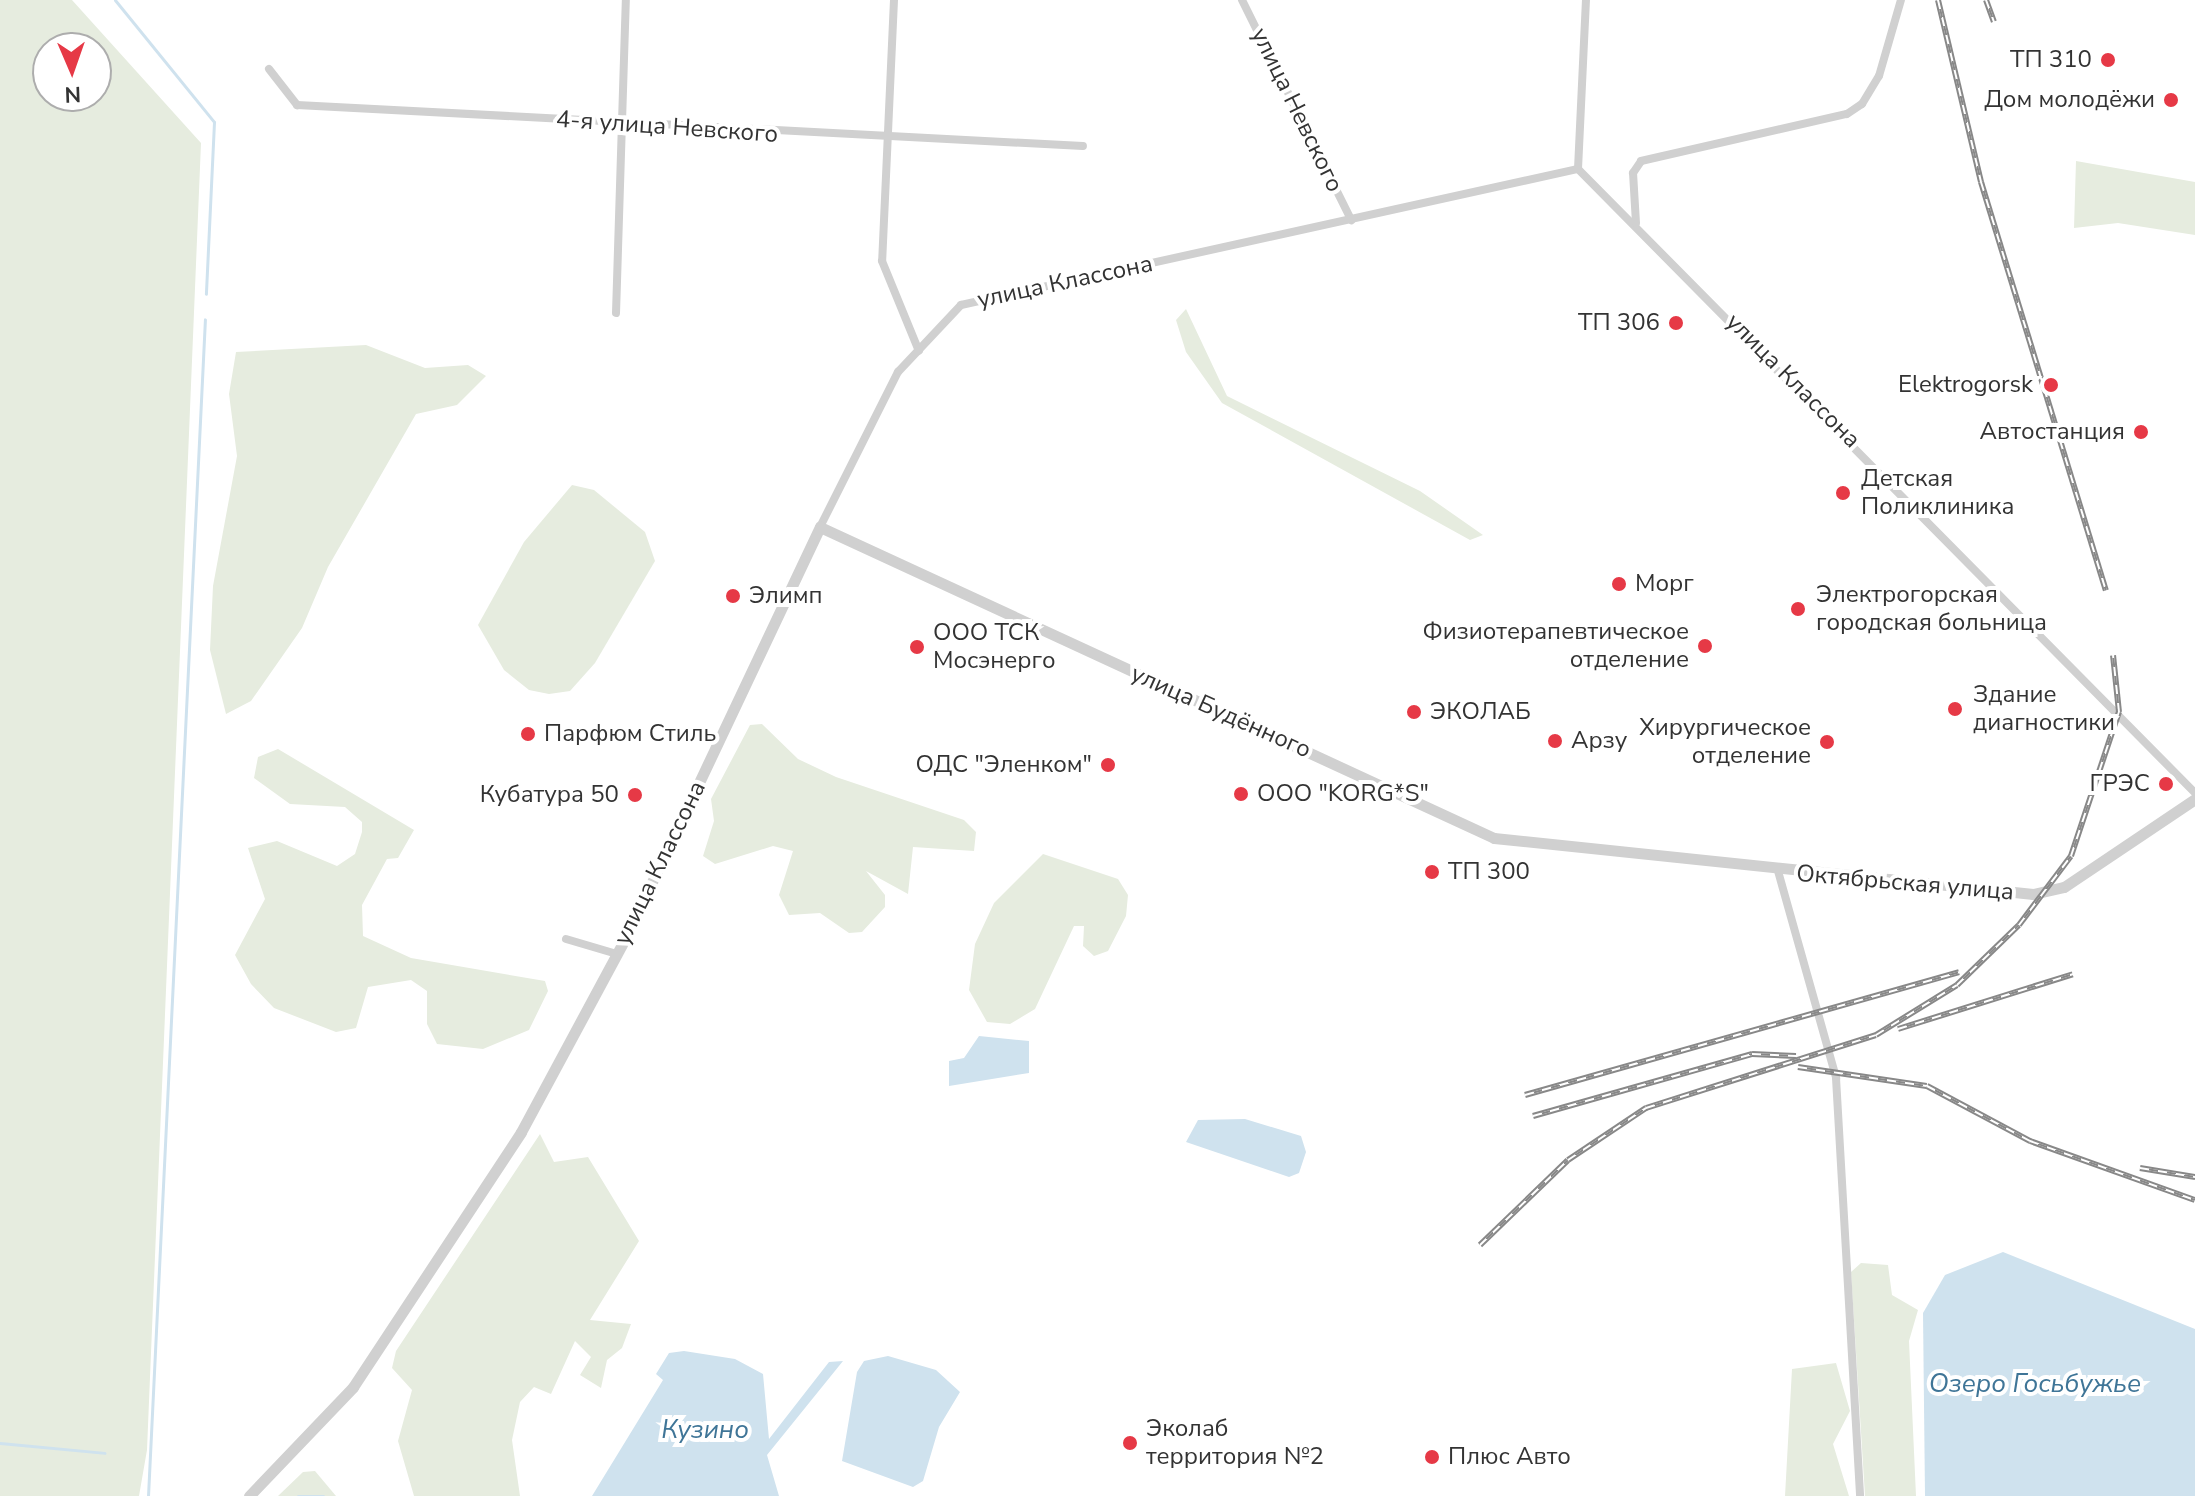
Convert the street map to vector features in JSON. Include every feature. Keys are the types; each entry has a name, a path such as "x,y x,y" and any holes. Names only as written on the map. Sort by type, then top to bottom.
{"street":[{"path":"616,313 626,0"},
{"path":"894,0 884,141 882,261 919,351"},
{"name":"улица Невского","path":"1242,0 1351,220"},
{"path":"1578,169 1586,0"},
{"path":"1636,224 1633,173 1641,161 1847,114 1862,104 1879,76 1901,0"},
{"name":"4-я улица Невского","path":"269,69 297,105 884,141 1083,146"},
{"name":"улица Классона","path":"249,1496 353,1387 409,1311 521,1132 617,954 820,527 898,372 961,305 1578,169 2017,607 2195,796"},
{"name":"улица Будённого","path":"820,527 1494,838 1778,871"},
{"name":"Октябрьская улица","path":"1778,871 2033,894 2064,887 2195,796"},
{"path":"1778,871 1836,1078 1860,1496"},
{"path":"566,939 617,954"}],"shaded area":[{"path":"0,0 72,0 101,32 32,32 32,112 112,112 112,44 201,143 147,1450 139,1496 0,1496"},
{"path":"2076,161 2195,182 2195,235 2118,223 2074,228"},
{"path":"1186,309 1227,396 1420,491 1483,535 1470,540 1222,403 1186,352 1176,320"},
{"path":"366,345 425,368 468,365 486,376 457,405 416,414 328,567 302,628 251,701 226,714 210,650 213,586 237,456 229,394 236,352"},
{"path":"572,485 594,490 645,532 655,561 595,663 570,691 549,694 529,690 504,670 478,625 524,542"},
{"path":"762,724 798,759 836,777 964,820 976,832 974,851 913,847 908,894 866,871 885,895 885,907 862,932 849,933 820,913 789,915 779,895 793,851 773,846 715,864 703,856 714,821 711,799 750,725"},
{"path":"278,749 414,830 398,858 387,859 362,905 363,936 411,958 545,981 548,991 529,1030 483,1049 437,1044 427,1024 427,991 411,980 368,987 356,1028 336,1032 274,1008 251,984 235,955 265,899 248,848 277,841 337,866 355,854 362,832 362,822 345,807 290,804 254,778 258,757"},
{"path":"1043,854 1118,879 1128,895 1126,916 1108,951 1094,956 1083,946 1084,926 1074,926 1035,1009 1010,1024 987,1022 969,990 975,944 994,903"},
{"path":"540,1134 554,1162 588,1157 639,1241 590,1320 631,1324 622,1348 607,1360 601,1388 580,1375 591,1357 575,1341 551,1394 534,1387 520,1402 512,1440 520,1496 414,1496 398,1441 412,1390 392,1368 396,1351"},
{"path":"1861,1263 1888,1265 1892,1295 1918,1310 1909,1341 1916,1496 1865,1496 1851,1272"},
{"path":"1836,1363 1850,1411 1833,1444 1849,1496 1785,1496 1792,1369"},
{"path":"315,1471 336,1496 278,1496 303,1472"}],"water":[{"path":"979,1036 1029,1041 1029,1073 949,1086 949,1061 964,1058"},
{"path":"1245,1119 1301,1136 1306,1152 1299,1173 1289,1177 1186,1142 1198,1120"},
{"name":"Озеро Госьбужье","path":"2003,1252 2195,1329 2195,1496 1925,1496 1923,1313 1945,1275"},
{"name":"Кузино","path":"684,1351 735,1359 763,1374 769,1439 829,1362 843,1361 767,1455 779,1496 592,1496 663,1380 656,1374 669,1353"},
{"path":"888,1356 936,1370 960,1392 939,1427 923,1481 913,1487 842,1461 857,1372 864,1361"}],"waterway":[{"path":"115,0 214,122 206,294"},
{"path":"148,1496 205,319"},
{"path":"0,1443 105,1453"},
{"path":"298,1496 323,1496"}],"railway":[{"path":"1938,0 1981,182 2106,590"},
{"path":"1986,0 1994,22"},
{"path":"1480,1245 1568,1160 1646,1108 1876,1035 1957,985 2019,925 2071,856 2119,712 2113,655"},
{"path":"1525,1095 1959,972"},
{"path":"1898,1029 2073,974"},
{"path":"1533,1116 1752,1054 1796,1056"},
{"path":"1798,1067 1927,1086 2030,1141 2195,1200"},
{"path":"2140,1168 2195,1177"}],"place":[{"name":"ТП 310","path":"2108,60"},
{"name":"Дом молодёжи","path":"2171,100"},
{"name":"ТП 306","path":"1676,323"},
{"name":"Elektrogorsk","path":"2051,385"},
{"name":"Автостанция","path":"2141,432"},
{"name":"Детская Поликлиника","path":"1843,493"},
{"name":"Морг","path":"1619,584"},
{"name":"Элимп","path":"733,596"},
{"name":"Электрогорская городская больница","path":"1798,609"},
{"name":"Физиотерапевтическое отделение","path":"1705,646"},
{"name":"ООО ТСК Мосэнерго","path":"917,647"},
{"name":"Здание диагностики","path":"1955,709"},
{"name":"ЭКОЛАБ","path":"1414,712"},
{"name":"Парфюм Стиль","path":"528,734"},
{"name":"Арзу","path":"1555,741"},
{"name":"Хирургическое отделение","path":"1827,742"},
{"name":"ОДС \"Эленком\"","path":"1108,765"},
{"name":"ГРЭС","path":"2166,784"},
{"name":"ООО \"KORG*S\"","path":"1241,794"},
{"name":"Кубатура 50","path":"635,795"},
{"name":"ТП 300","path":"1432,872"},
{"name":"Эколаб территория №2","path":"1130,1443"},
{"name":"Плюс Авто","path":"1432,1457"}]}
